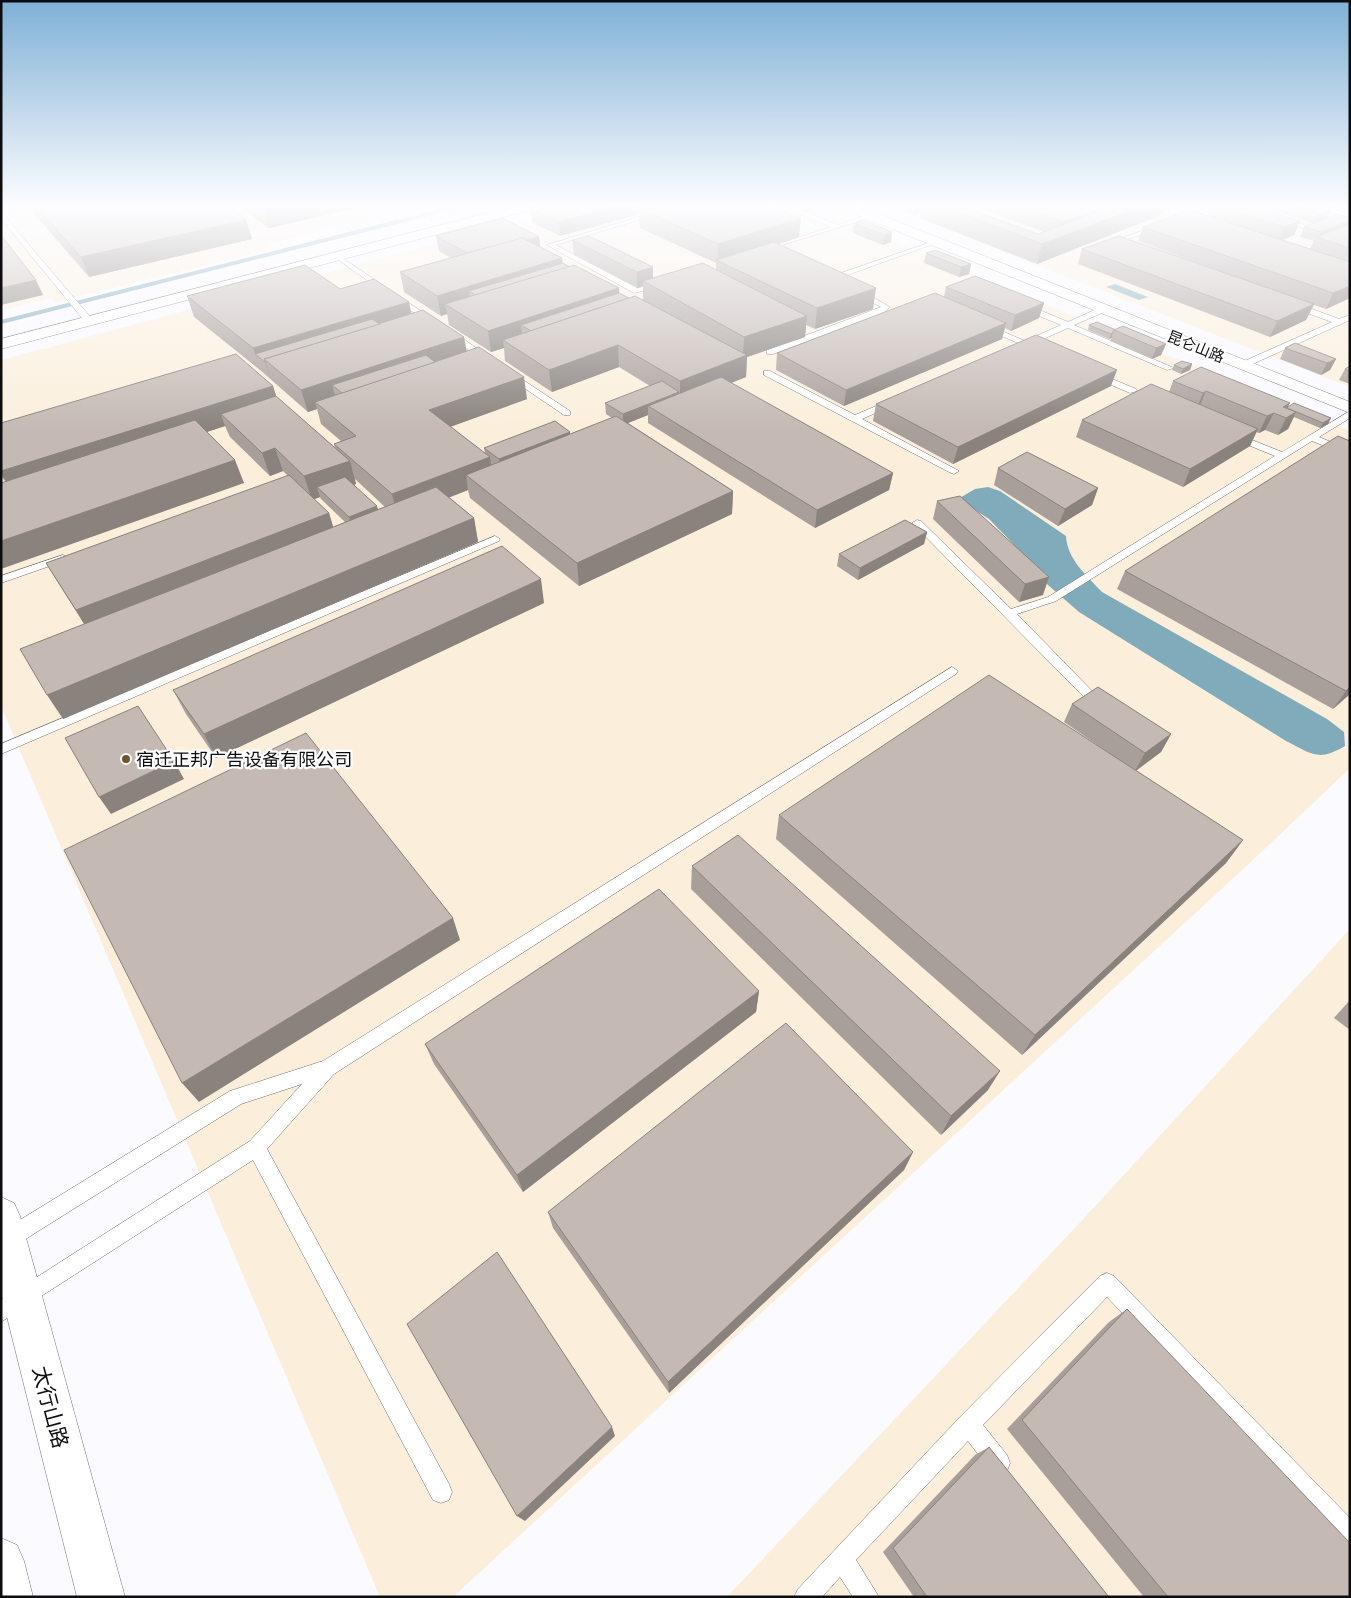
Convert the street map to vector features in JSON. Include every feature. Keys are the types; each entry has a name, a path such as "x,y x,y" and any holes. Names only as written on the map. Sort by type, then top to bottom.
{"street":[{"path":"1,344 85,316 233,281"},
{"name":"昆仑山路","path":"1033,281 1350,408"},
{"name":"太行山路","path":"3,1233 12,1305 101,1597"},
{"path":"1,1561 9,1597"}],"lane":[{"path":"55,281 85,316"},
{"path":"372,281 493,362"},
{"path":"617,281 637,291 665,282 662,281"},
{"path":"832,281 837,283"},
{"path":"770,352 880,311 886,307 846,287"},
{"path":"1284,302 1339,322"},
{"path":"1015,304 1170,368"},
{"path":"1015,348 1104,309"},
{"path":"1243,365 1350,317"},
{"path":"973,322 1042,352"},
{"path":"501,368 567,413"},
{"path":"1088,371 1133,391"},
{"path":"767,373 954,472"},
{"path":"854,419 899,399"},
{"path":"1008,613 1052,599 1350,414"},
{"path":"1222,430 1283,456"},
{"path":"1312,438 1350,453"},
{"path":"917,523 1091,697 1115,713"},
{"path":"1,749 496,539"},
{"path":"1,580 75,554"},
{"path":"3,1233 236,1097 328,1068 952,671"},
{"path":"12,1305 256,1147 328,1068"},
{"path":"256,1147 440,1492"},
{"path":"806,1597 969,1424 1107,1283 1350,1535"},
{"path":"969,1424 1012,1479"},
{"path":"842,1559 867,1597"}],"shaded area":[{"path":"1,281 143,281 55,302 51,298 1,311"},
{"path":"298,281 988,281 1350,431 1350,768 1253,860 453,1597 380,1597 1,706 1,360"},
{"path":"1076,281 1350,281 1350,387"},
{"path":"1350,929 1350,1597 727,1597 1087,1215"}],"water":[{"path":"1115,284 1148,297 1139,300 1106,287"},
{"path":"988,487 1000,491 1066,536 1067,544 1074,560 1102,592 1327,719 1344,732 1345,746 1328,754 1321,755 1302,750 1079,612 1048,585 1030,561 989,519 958,499 975,489"}],"building":[{"path":"1,281 33,281 1,288"},
{"path":"246,281 328,281 340,289 369,281 376,281 409,302 253,348 187,296"},
{"path":"413,281 488,281 437,296"},
{"path":"504,281 523,281 475,295 469,291"},
{"path":"522,281 604,281 619,288 488,331 445,304"},
{"path":"643,281 737,281 807,316 744,337"},
{"path":"759,281 860,281 876,288 817,308"},
{"path":"963,281 987,281 1044,303 1015,315 946,287"},
{"path":"1168,281 1247,281 1314,304 1277,321"},
{"path":"1297,281 1350,281 1350,286 1333,293"},
{"path":"619,293 629,298 531,331 521,325"},
{"path":"935,293 1006,323 846,390 777,353"},
{"path":"635,296 747,355 680,381 618,345 549,370 503,340"},
{"path":"423,310 464,337 301,390 264,359"},
{"path":"372,319 380,324 264,359 266,363 255,354"},
{"path":"1097,322 1116,330 1111,334 1089,325"},
{"path":"1123,326 1166,344 1156,348 1114,330"},
{"path":"1036,335 1117,370 958,447 876,404"},
{"path":"1295,343 1336,359 1327,363 1285,348"},
{"path":"479,347 524,377 429,410 490,457 392,494 334,444 356,436 315,402"},
{"path":"236,354 273,386 1,471 1,423"},
{"path":"426,355 435,362 342,393 332,385"},
{"path":"1182,361 1192,364 1183,369 1174,365"},
{"path":"1201,367 1290,403 1283,407 1296,412 1286,418 1274,413 1267,416 1206,391 1203,393 1173,381"},
{"path":"721,377 893,473 817,510 648,406"},
{"path":"662,381 679,392 623,414 605,403"},
{"path":"1151,384 1258,429 1190,469 1082,420"},
{"path":"276,396 350,461 304,476 275,448 262,453 221,414"},
{"path":"1294,403 1331,418 1323,423 1287,408"},
{"path":"616,416 733,491 577,563 466,475"},
{"path":"195,420 235,460 1,541 1,483"},
{"path":"555,421 570,432 499,459 484,448"},
{"path":"1338,436 1350,441 1350,687 1346,691 1125,571"},
{"path":"1027,452 1098,488 1065,509 998,468"},
{"path":"289,475 329,513 76,610 46,563"},
{"path":"345,477 377,506 349,517 317,487"},
{"path":"436,487 474,518 47,695 20,649"},
{"path":"960,496 1049,577 1025,584 937,501"},
{"path":"905,520 927,532 860,568 839,554"},
{"path":"502,546 541,579 204,734 173,690"},
{"path":"989,675 1243,840 1035,1035 779,815"},
{"path":"1098,687 1171,734 1145,753 1072,704"},
{"path":"138,706 174,761 99,797 65,738"},
{"path":"306,733 453,918 182,1083 64,850"},
{"path":"738,835 1000,1071 951,1116 692,866"},
{"path":"659,889 759,991 517,1175 425,1044"},
{"path":"786,1023 913,1152 668,1382 548,1212"},
{"path":"497,1252 612,1427 517,1516 407,1324"},
{"path":"1127,1309 1350,1543 1350,1597 1168,1597 1022,1420"},
{"path":"989,1447 1109,1597 927,1597 893,1548"}],"waterway":[{"path":"1,322 165,281"}],"place":[{"name":"宿迁正邦广告设备有限公司","path":"126,759"}]}
